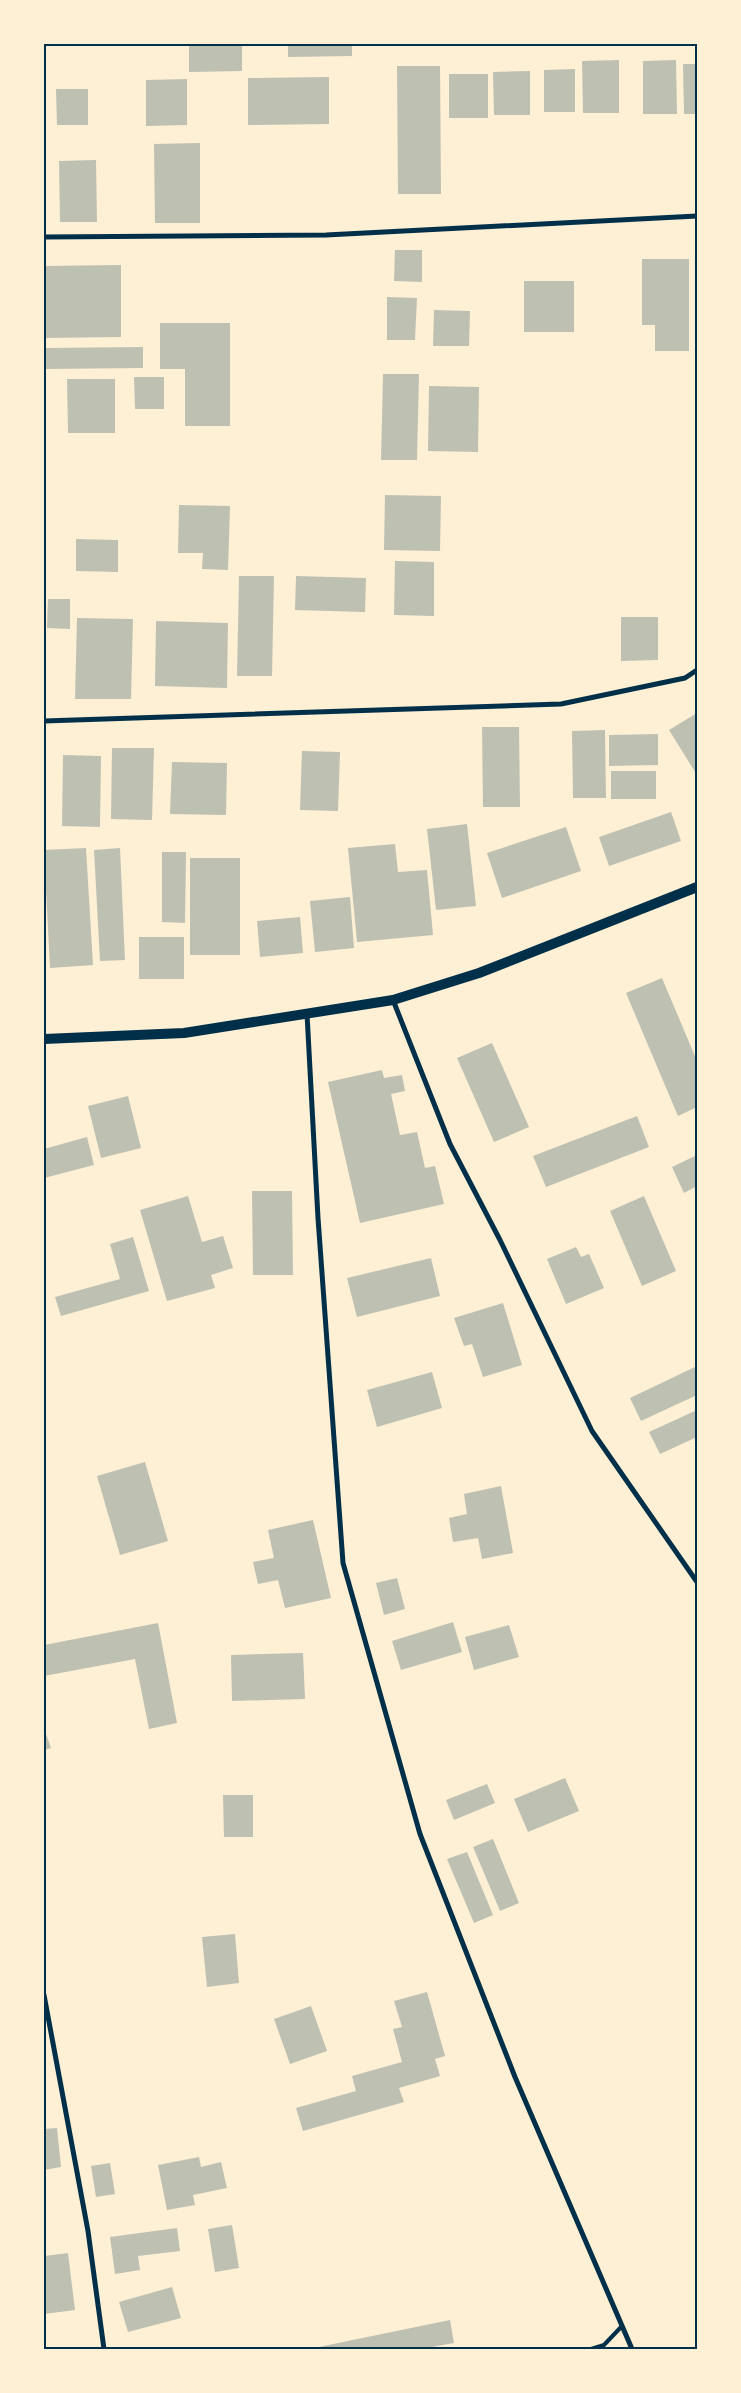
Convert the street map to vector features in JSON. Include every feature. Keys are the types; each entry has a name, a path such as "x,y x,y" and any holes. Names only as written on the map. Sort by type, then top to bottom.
{"main road":[{"path":"44,1039 184,1033 393,1000 479,973 697,887"}],"street":[{"path":"44,238 326,235 697,216"},
{"path":"44,721 560,704 685,678 697,670"},
{"path":"393,1000 450,1144 500,1240 592,1430 697,1582"},
{"path":"307,1014 318,1218 344,1563 420,1834 516,2077 632,2349"},
{"path":"44,1995 88,2231 104,2349"}],"lane":[{"path":"591,2349 604,2345 622,2326"}],"building":[{"path":"189,44 242,44 242,71 189,72"},
{"path":"288,44 352,44 352,56 288,57"},
{"path":"619,60 619,113 583,113 582,61"},
{"path":"676,60 677,114 643,114 643,61"},
{"path":"683,64 697,64 697,114 684,114"},
{"path":"397,66 440,66 441,194 398,194"},
{"path":"575,69 575,112 544,112 544,70"},
{"path":"530,71 530,115 494,115 493,72"},
{"path":"449,74 488,74 488,118 449,118"},
{"path":"329,77 329,124 248,125 248,78"},
{"path":"187,79 187,125 146,126 146,80"},
{"path":"56,89 88,89 88,125 57,125"},
{"path":"200,143 200,223 155,223 154,144"},
{"path":"96,160 97,222 60,222 59,161"},
{"path":"395,250 422,250 422,282 394,281"},
{"path":"642,259 689,259 689,351 655,351 655,325 642,325"},
{"path":"121,265 121,337 44,338 44,266"},
{"path":"524,281 574,281 574,332 524,332"},
{"path":"387,297 417,298 415,340 387,340"},
{"path":"434,310 470,311 469,346 433,346"},
{"path":"160,323 230,323 230,426 185,426 185,369 160,369"},
{"path":"143,347 143,368 44,369 44,348"},
{"path":"383,374 419,374 417,460 381,460"},
{"path":"134,377 164,377 164,409 135,409"},
{"path":"67,379 115,379 115,433 68,433"},
{"path":"429,386 479,387 478,452 428,451"},
{"path":"385,495 441,496 440,551 384,550"},
{"path":"179,505 230,506 228,570 202,569 203,553 178,553"},
{"path":"76,539 118,540 118,572 76,571"},
{"path":"395,561 434,562 434,616 394,615"},
{"path":"239,576 274,576 272,676 237,676"},
{"path":"296,576 366,578 365,612 295,610"},
{"path":"48,599 70,599 70,629 47,628"},
{"path":"621,617 658,617 658,660 621,661"},
{"path":"77,618 133,619 131,699 75,699"},
{"path":"156,621 228,623 227,688 155,686"},
{"path":"697,713 697,775 669,730"},
{"path":"482,727 519,727 520,807 483,807"},
{"path":"605,730 606,798 573,798 572,731"},
{"path":"658,734 658,765 609,766 609,735"},
{"path":"112,748 154,748 152,820 111,819"},
{"path":"302,751 340,752 338,811 300,810"},
{"path":"63,755 101,756 100,827 62,826"},
{"path":"172,762 227,763 226,815 170,814"},
{"path":"611,771 656,771 656,799 611,799"},
{"path":"671,812 681,841 609,866 599,837"},
{"path":"467,824 476,906 436,910 427,829"},
{"path":"566,827 581,871 502,898 487,853"},
{"path":"395,844 398,872 427,870 433,935 357,942 348,848"},
{"path":"86,848 93,965 50,968 44,850"},
{"path":"120,848 125,960 100,961 94,850"},
{"path":"162,852 186,852 185,923 162,922"},
{"path":"190,858 240,858 240,955 190,955"},
{"path":"350,897 354,948 315,952 310,901"},
{"path":"300,917 303,953 260,957 257,921"},
{"path":"139,937 184,937 184,979 139,979"},
{"path":"662,978 697,1061 697,1107 678,1116 626,993"},
{"path":"492,1043 529,1127 494,1142 457,1058"},
{"path":"382,1070 384,1078 402,1075 405,1091 391,1094 400,1135 417,1132 425,1168 435,1166 444,1204 360,1223 328,1082"},
{"path":"128,1096 141,1148 101,1158 88,1106"},
{"path":"637,1116 649,1147 546,1187 533,1156"},
{"path":"87,1137 94,1165 44,1178 44,1149"},
{"path":"697,1155 697,1186 684,1193 672,1167"},
{"path":"252,1191 292,1191 293,1275 253,1275"},
{"path":"188,1196 202,1242 223,1236 233,1268 211,1275 215,1288 167,1301 140,1210"},
{"path":"644,1196 676,1271 642,1286 610,1211"},
{"path":"133,1237 149,1291 61,1316 55,1297 120,1279 110,1244"},
{"path":"576,1247 581,1257 589,1254 604,1288 566,1304 547,1259"},
{"path":"431,1258 440,1296 357,1317 347,1278"},
{"path":"503,1303 522,1365 483,1377 472,1344 464,1346 454,1318"},
{"path":"697,1366 697,1395 641,1421 630,1398"},
{"path":"432,1372 442,1408 377,1427 367,1390"},
{"path":"697,1410 697,1437 660,1454 649,1432"},
{"path":"145,1462 168,1541 120,1555 97,1476"},
{"path":"501,1486 513,1553 482,1559 478,1538 453,1542 449,1518 467,1514 464,1494"},
{"path":"313,1520 331,1598 285,1608 278,1580 258,1584 253,1562 274,1558 268,1530"},
{"path":"397,1578 405,1609 384,1615 376,1583"},
{"path":"453,1622 462,1652 401,1670 392,1641"},
{"path":"158,1623 177,1723 149,1729 135,1659 44,1676 44,1645"},
{"path":"509,1625 519,1657 474,1670 465,1637"},
{"path":"303,1653 305,1699 232,1701 231,1655"},
{"path":"44,1728 51,1748 44,1750"},
{"path":"565,1778 579,1811 528,1832 514,1799"},
{"path":"487,1784 495,1803 454,1820 446,1800"},
{"path":"223,1795 253,1795 253,1837 224,1837"},
{"path":"493,1839 519,1903 500,1911 473,1847"},
{"path":"467,1852 493,1915 474,1923 447,1859"},
{"path":"235,1934 239,1983 207,1987 202,1937"},
{"path":"427,1992 445,2056 435,2059 440,2076 399,2088 404,2102 303,2131 296,2108 356,2091 352,2076 402,2062 393,2029 402,2027 394,2001"},
{"path":"311,2006 327,2051 290,2064 274,2019"},
{"path":"57,2128 61,2167 44,2170 44,2129"},
{"path":"199,2157 201,2167 221,2162 227,2188 193,2195 195,2205 167,2210 158,2165"},
{"path":"110,2163 115,2194 96,2197 91,2166"},
{"path":"232,2225 239,2268 215,2272 208,2229"},
{"path":"177,2228 180,2251 138,2256 140,2270 115,2274 110,2237"},
{"path":"68,2253 75,2310 44,2314 44,2256"},
{"path":"172,2287 181,2318 128,2332 119,2302"},
{"path":"450,2320 454,2343 421,2349 309,2349"}]}
